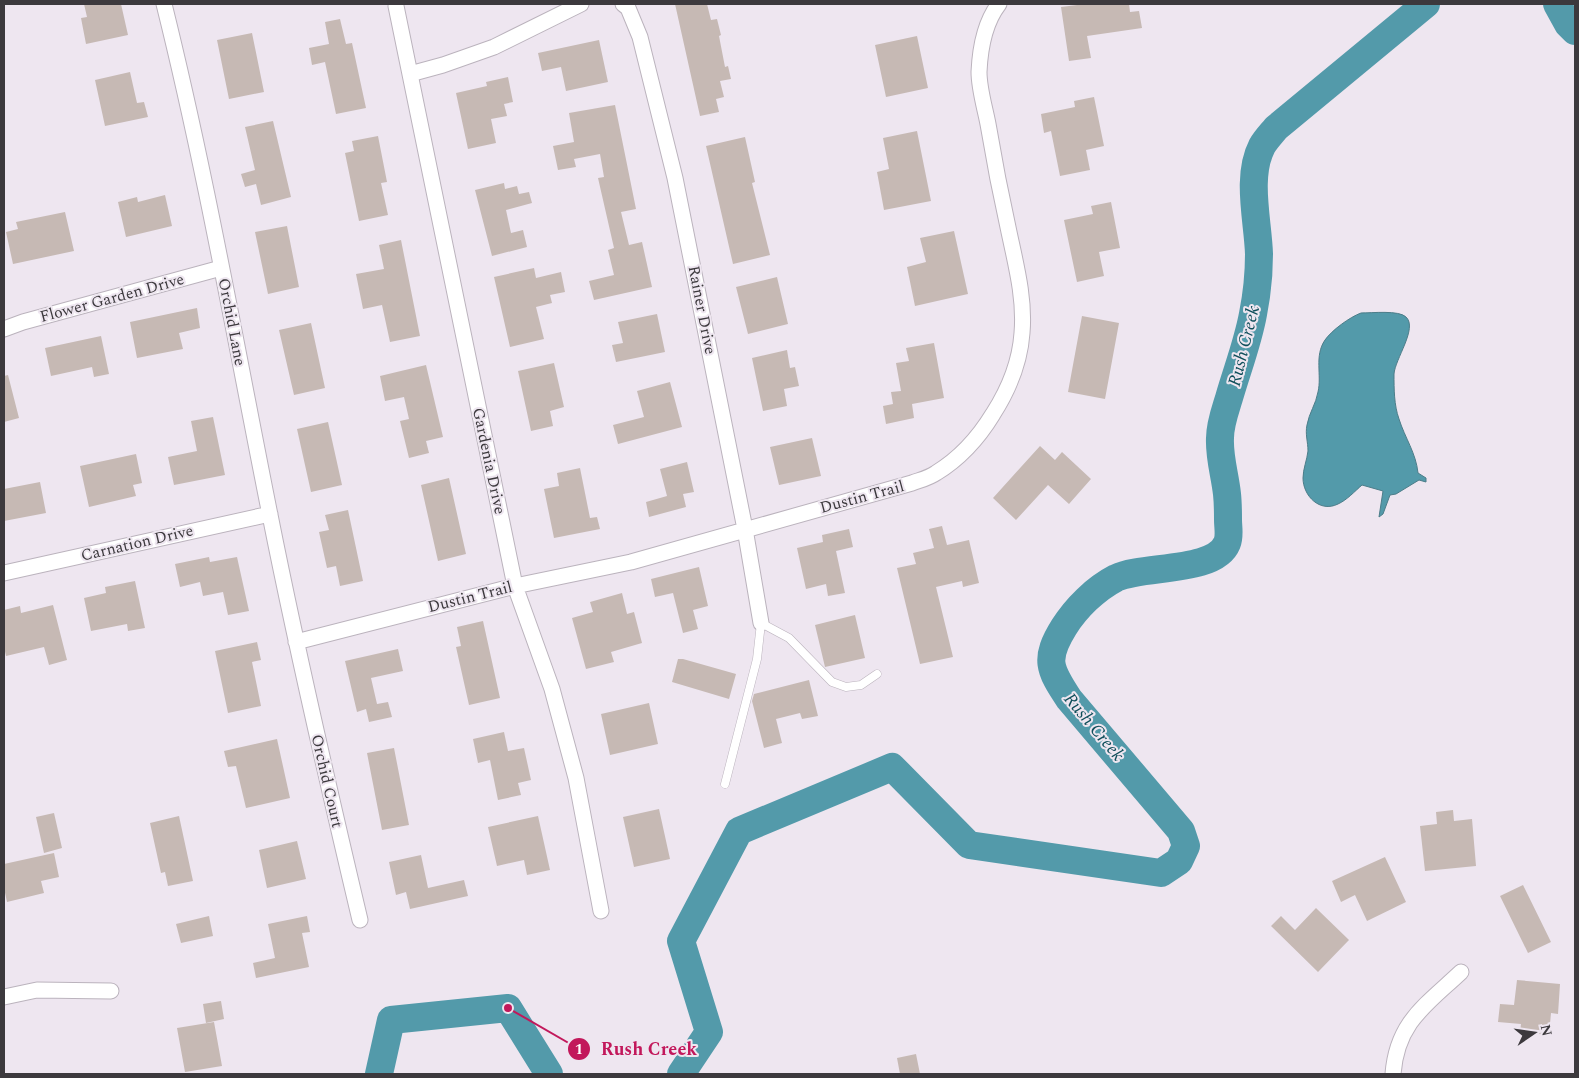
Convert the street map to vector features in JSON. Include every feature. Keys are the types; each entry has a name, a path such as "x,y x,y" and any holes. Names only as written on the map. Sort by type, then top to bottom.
{"street":[{"name":"Orchid Lane","path":"164,4 221,268 296,642"},
{"path":"410,74 443,65 494,47 581,4"},
{"name":"Rainer Drive","path":"624,4 628,8 640,37 675,178 745,529 760,623"},
{"name":"Dustin Trail","path":"296,642 515,586 631,562 912,483 936,474 966,449 986,425 1003,398 1014,373 1023,332 1018,272 979,73 982,45 987,28 998,4"},
{"name":"Gardenia Drive","path":"396,6 515,586 552,689 576,778 602,912"},
{"name":"Flower Garden Drive","path":"4,329 23,322 221,268"},
{"name":"Carnation Drive","path":"4,573 270,514"},
{"name":"Orchid Court","path":"296,642 360,920"},
{"path":"1393,1074 1394,1058 1401,1036 1415,1014 1462,972"},
{"path":"4,997 37,990 111,991"}],"lane":[{"path":"725,784 757,659 760,623 788,638 832,682 846,687 861,685 877,674"}],"water":[{"path":"1361,313 1398,313 1406,317 1409,322 1408,336 1395,368 1395,403 1397,414 1415,459 1418,473 1426,478 1426,482 1419,480 1396,494 1390,495 1383,514 1379,517 1383,491 1362,485 1348,498 1338,504 1325,506 1309,497 1303,478 1308,451 1306,428 1318,392 1319,359 1322,346 1328,336 1337,328"}],"building":[{"path":"84,4 121,4 128,35 86,44 81,18 87,17"},
{"path":"675,4 707,4 711,20 717,19 725,67 728,66 731,79 720,81 724,97 716,99 719,112 700,116"},
{"path":"1085,4 1129,4 1130,12 1139,11 1142,28 1087,36 1091,58 1069,61 1061,7"},
{"path":"340,19 346,44 352,43 366,108 336,114 325,62 312,65 309,48 329,44 325,22"},
{"path":"252,33 264,92 229,99 217,40"},
{"path":"917,36 928,88 886,97 875,45"},
{"path":"599,40 608,82 566,91 561,67 542,71 538,53"},
{"path":"130,72 137,103 144,102 148,117 105,126 95,80"},
{"path":"508,77 513,102 504,104 507,116 491,119 496,143 468,149 456,93 487,86 486,82"},
{"path":"1094,97 1104,146 1086,150 1090,170 1060,176 1051,131 1044,133 1041,114 1075,107 1074,101"},
{"path":"615,105 636,209 621,212 629,245 642,242 652,287 594,300 589,281 614,275 608,250 614,248 598,178 604,177 600,154 574,159 576,167 558,170 553,146 574,142 569,113"},
{"path":"273,121 291,197 261,205 256,184 245,187 241,174 255,170 245,127"},
{"path":"917,131 931,201 884,210 877,172 889,169 883,138"},
{"path":"378,136 387,182 381,183 388,215 359,221 345,153 354,151 352,141"},
{"path":"745,137 755,182 752,183 770,255 733,264 706,146"},
{"path":"504,183 505,189 517,186 519,194 529,192 532,203 506,210 511,233 523,230 527,247 492,256 475,190"},
{"path":"165,195 172,226 126,237 118,202 137,197 138,202"},
{"path":"1111,202 1120,248 1099,252 1104,276 1077,282 1064,220 1093,214 1091,206"},
{"path":"65,212 74,251 13,264 6,232 18,229 16,222"},
{"path":"287,226 299,287 268,294 255,232"},
{"path":"954,231 968,294 915,306 907,267 926,262 920,238"},
{"path":"401,240 420,336 390,342 382,305 363,309 356,274 384,269 379,245"},
{"path":"534,268 536,278 561,272 565,292 550,295 552,303 536,307 544,339 510,347 494,277"},
{"path":"777,277 788,324 748,334 736,287"},
{"path":"197,308 200,328 179,333 183,349 137,358 130,322"},
{"path":"657,314 665,352 616,362 612,345 623,343 618,322"},
{"path":"1082,316 1119,323 1105,399 1068,392"},
{"path":"311,323 325,388 294,395 279,330"},
{"path":"101,336 109,374 94,377 92,367 51,376 45,348"},
{"path":"934,343 944,398 912,404 914,418 886,424 883,406 893,404 891,392 901,391 896,363 909,361 906,348"},
{"path":"787,350 790,368 795,367 799,386 784,389 787,406 763,411 752,358"},
{"path":"554,363 564,407 550,411 553,426 531,431 518,371"},
{"path":"426,365 443,437 426,441 429,453 409,458 400,421 409,419 404,397 385,401 380,376"},
{"path":"8,375 19,418 4,422 4,376"},
{"path":"670,382 682,427 618,444 613,425 644,417 637,391"},
{"path":"213,417 225,475 174,485 168,457 197,451 191,421"},
{"path":"328,422 342,485 311,492 297,429"},
{"path":"812,438 821,476 779,485 770,447"},
{"path":"1040,446 1055,460 1062,452 1091,479 1069,504 1048,485 1016,520 993,498"},
{"path":"136,454 142,483 133,485 136,496 89,507 80,466"},
{"path":"687,462 694,492 683,494 686,507 649,517 646,502 667,496 660,469"},
{"path":"580,468 590,518 597,517 600,529 554,538 544,489 559,486 557,473"},
{"path":"449,478 466,554 438,561 421,485"},
{"path":"40,482 46,513 4,521 4,489"},
{"path":"348,510 363,581 340,586 336,566 327,568 319,532 329,530 325,515"},
{"path":"942,526 947,545 969,540 979,583 963,587 962,581 936,587 953,657 920,664 897,568 916,564 913,553 934,548 929,529"},
{"path":"849,529 853,547 836,551 845,593 828,596 826,584 806,589 797,548 823,542 822,535"},
{"path":"209,557 210,562 237,557 249,611 228,615 223,592 203,596 200,582 180,587 175,564"},
{"path":"699,567 708,606 693,610 698,629 683,633 673,593 655,597 651,579"},
{"path":"135,581 145,628 128,631 127,624 91,631 84,598 106,593 105,587"},
{"path":"622,593 627,614 634,612 642,643 611,652 614,662 586,669 572,618 593,612 590,602"},
{"path":"53,605 67,660 49,665 44,647 6,656 4,647 4,610 20,606 21,613"},
{"path":"855,615 865,658 825,667 815,625"},
{"path":"483,621 500,698 469,705 456,647 461,646 457,627"},
{"path":"257,642 261,660 252,662 261,706 228,713 215,651"},
{"path":"398,649 403,671 371,678 377,704 388,702 392,717 369,722 366,709 357,712 345,661"},
{"path":"678,659 736,674 729,699 672,682"},
{"path":"809,680 818,716 802,719 800,713 776,719 782,743 764,748 752,701 754,694"},
{"path":"649,703 658,744 610,755 601,714"},
{"path":"504,732 508,751 524,748 531,780 518,783 521,795 498,800 490,760 478,763 473,739"},
{"path":"277,739 290,798 246,808 236,766 228,767 224,751"},
{"path":"394,748 409,825 382,830 367,753"},
{"path":"659,809 670,859 634,867 623,817"},
{"path":"1453,810 1454,821 1472,819 1476,866 1425,871 1420,826 1437,824 1436,812"},
{"path":"54,813 62,848 44,853 36,817"},
{"path":"179,816 193,881 168,886 165,872 161,873 150,823"},
{"path":"538,816 550,870 527,875 524,860 497,866 488,827"},
{"path":"297,841 306,879 267,888 259,850"},
{"path":"54,853 59,877 41,881 44,893 7,902 4,888 4,864"},
{"path":"421,855 428,888 464,880 468,896 410,909 406,892 396,895 389,862"},
{"path":"1385,857 1406,902 1367,921 1355,895 1341,902 1332,881"},
{"path":"1523,885 1551,942 1528,953 1500,896"},
{"path":"1316,908 1349,940 1318,972 1271,926 1281,916 1295,930"},
{"path":"209,916 213,936 181,943 176,924"},
{"path":"307,916 310,932 302,933 309,967 256,978 253,963 275,958 268,924"},
{"path":"1517,980 1560,984 1558,1014 1551,1013 1549,1035 1520,1032 1521,1024 1498,1022 1500,1004 1514,1005"},
{"path":"221,1001 224,1019 206,1023 203,1004"},
{"path":"214,1022 222,1066 185,1072 177,1028"},
{"path":"916,1054 920,1074 900,1074 897,1058"}],"waterway":[{"name":"Rush Creek","path":"681,1074 709,1032 681,941 739,831 892,767 969,845 1161,873 1179,861 1186,846 1181,831 1069,699 1053,671 1052,656 1054,648 1064,627 1074,613 1093,593 1108,582 1128,574 1194,564 1220,553 1227,543 1229,534 1228,501 1220,452 1220,433 1224,413 1248,335 1257,292 1259,254 1254,199 1257,158 1262,146 1276,128 1426,4"},
{"name":"Rush Creek","path":"1557,4 1568,24 1575,31"},
{"name":"Rush Creek","path":"379,1074 391,1020 508,1008 549,1074"}],"place":[{"name":"Rush Creek","path":"508,1008"}]}
